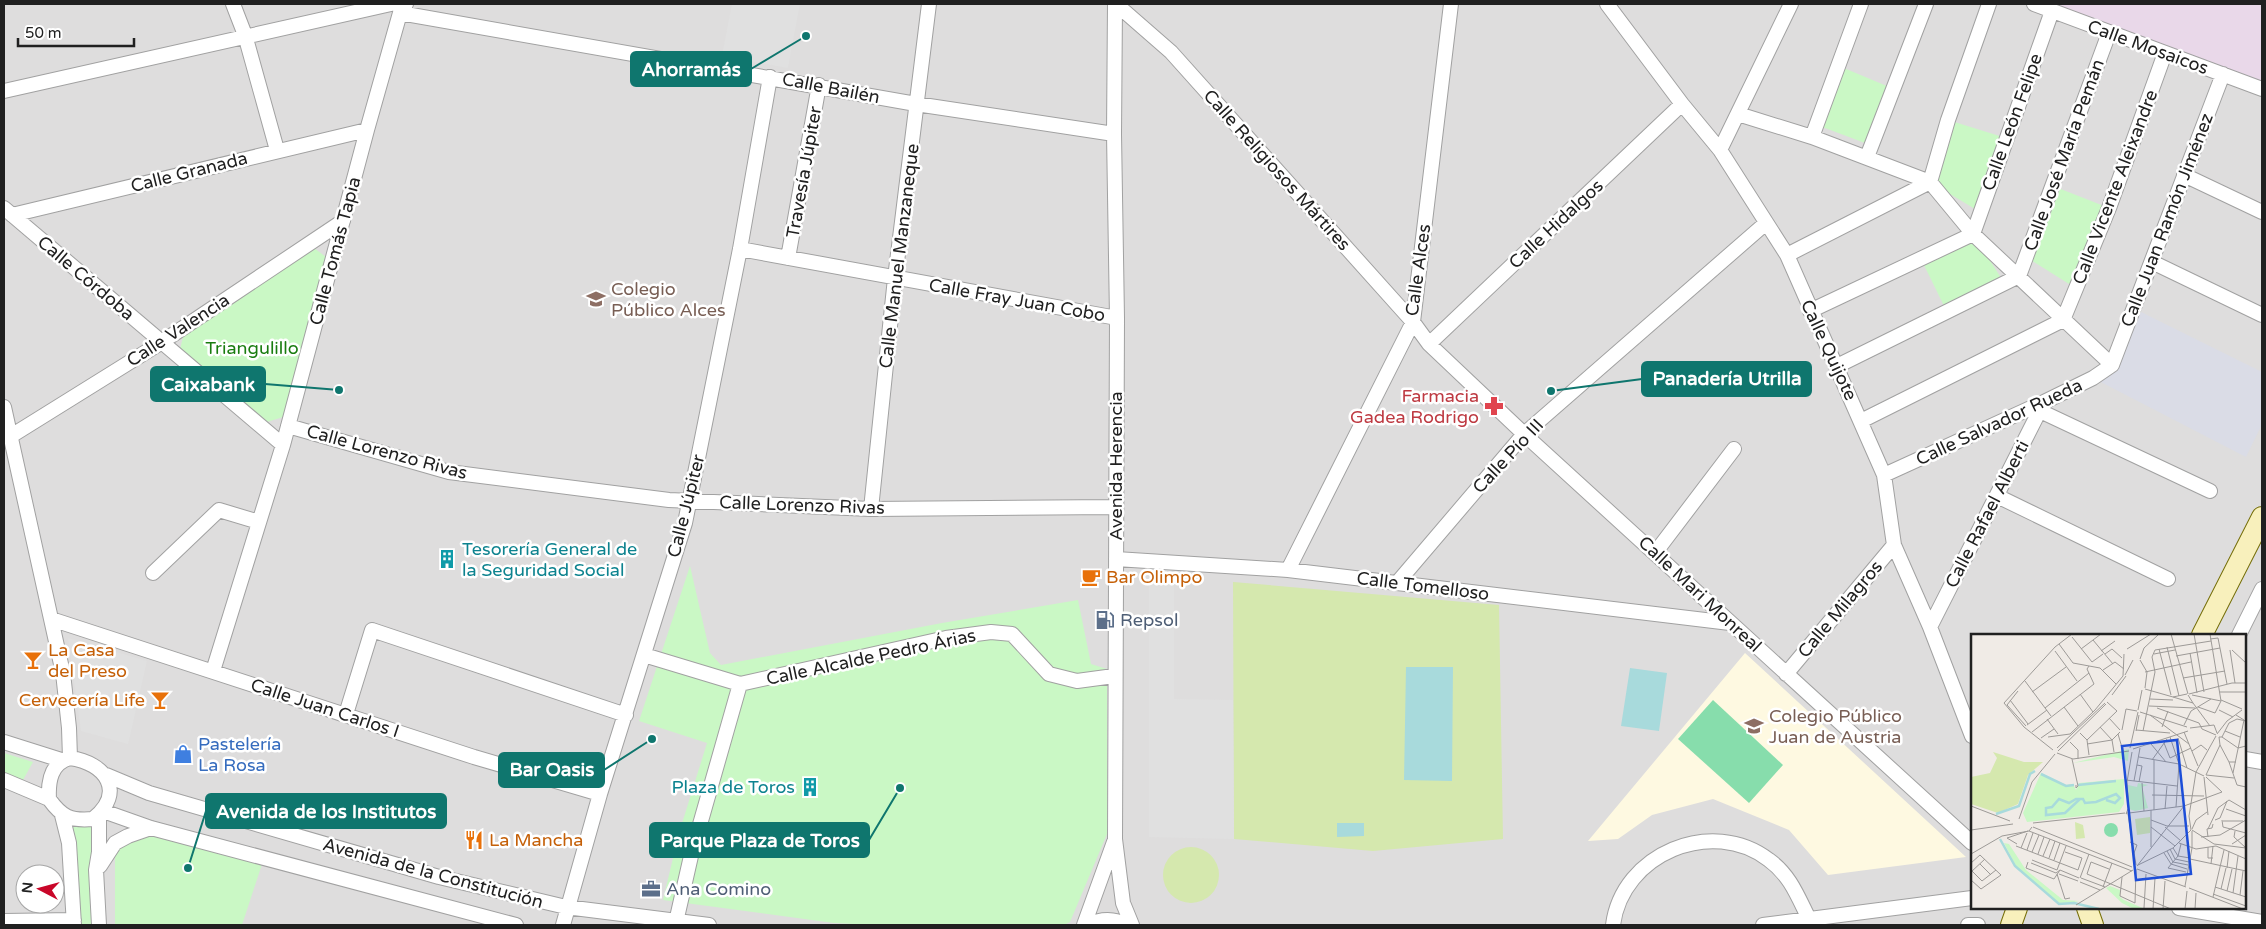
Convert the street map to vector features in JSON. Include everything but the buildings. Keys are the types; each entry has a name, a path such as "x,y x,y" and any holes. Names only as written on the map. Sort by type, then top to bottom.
{"main road":[{"path":"2203,634 2262,517"},
{"path":"2011,925 2017,909"},
{"path":"2087,909 2093,925"}],"street":[{"path":"232,4 244,35 277,150"},
{"name":"Calle Manuel Manzaneque","path":"871,509 895,278 929,4"},
{"name":"Avenida Herencia","path":"1115,4 1114,134 1118,318 1114,676 1115,839 1123,903 1132,925"},
{"name":"Calle Religiosos Mártires","path":"1115,4 1171,52 1413,322 1429,344"},
{"name":"Calle Alces","path":"1288,570 1413,322 1451,4"},
{"name":"Calle Quijote","path":"1607,4 1682,104 1720,150 1787,255 1810,311 1837,366 1884,475 1894,545 1930,626 1971,733"},
{"path":"1720,150 1791,4"},
{"path":"1812,137 1861,4"},
{"path":"1867,158 1926,4"},
{"path":"1787,255 1930,182 1948,120 1989,4"},
{"name":"Calle Mosaicos","path":"2034,4 2262,89"},
{"path":"4,91 244,35 399,7"},
{"name":"Calle Bailén","path":"399,7 916,104 1114,134"},
{"name":"Calle Tomás Tapia","path":"213,671 283,445 399,7"},
{"name":"Calle León Felipe","path":"1973,234 2052,11"},
{"name":"Calle José María Pemán","path":"2019,276 2109,33"},
{"name":"Calle Vicente Aleixandre","path":"2063,320 2108,208 2165,53"},
{"name":"Calle Juan Ramón Jiménez","path":"2112,365 2222,74"},
{"name":"Calle Júpiter","path":"563,925 566,907 690,501 740,249 770,77"},
{"name":"Travesía Júpiter","path":"788,258 819,85"},
{"name":"Calle Hidalgos","path":"1429,344 1682,104"},
{"path":"1738,114 1812,137 1930,182 1973,234 2112,365"},
{"name":"Calle Granada","path":"8,211 367,130"},
{"path":"2184,175 2262,212"},
{"name":"Calle Córdoba","path":"8,211 283,445"},
{"name":"Calle Valencia","path":"11,436 162,342 343,220"},
{"name":"Calle Pío III","path":"1397,583 1524,434 1766,223"},
{"path":"1810,311 1973,234"},
{"name":"Calle Fray Juan Cobo","path":"740,249 1118,318"},
{"path":"2152,262 2262,315"},
{"path":"1837,366 2019,276"},
{"path":"1861,421 2063,320"},
{"name":"Calle Mari Monreal","path":"1429,344 1524,434 1971,842"},
{"name":"Calle Salvador Rueda","path":"1884,475 2042,407 2112,365"},
{"path":"4,407 63,673 70,728 66,759 50,776 49,799"},
{"path":"2042,407 2210,491"},
{"name":"Calle Rafael Alberti","path":"1930,626 2042,407"},
{"name":"Calle Lorenzo Rivas","path":"288,426 449,472 690,501 871,509 1115,508"},
{"path":"1655,553 1734,449"},
{"path":"1997,496 2168,579"},
{"path":"153,573 219,510 259,522"},
{"name":"Calle Milagros","path":"1786,674 1894,545"},
{"name":"Calle Tomelloso","path":"1116,559 1288,570 1730,623"},
{"path":"2240,634 2260,597"},
{"name":"Calle Juan Carlos I","path":"51,619 474,757 600,794"},
{"path":"346,714 372,630 626,714"},
{"name":"Calle Alcalde Pedro Árias","path":"644,654 740,684 946,638 991,632 1012,634 1049,674 1077,681 1114,676"},
{"path":"676,922 691,856 740,684"},
{"path":"4,742 66,759 90,762 106,775 110,790 101,813 96,870 99,925"},
{"path":"2246,759 2262,762"},
{"name":"Avenida de la Constitución","path":"106,775 149,793 438,877 566,907 709,925"},
{"path":"4,780 49,799 62,815 69,842 74,923 4,921"},
{"path":"62,815 84,820 93,819 101,813"},
{"name":"Avenida de la Constitución","path":"101,813 516,925"},
{"path":"96,870 116,843 128,836 151,828"},
{"path":"1085,925 1115,839"},
{"path":"1613,925 1615,914 1628,885 1649,862 1677,846 1709,840 1740,845 1769,859 1792,882 1809,919"},
{"path":"1763,925 1971,897"},
{"path":"2185,909 2262,922"},
{"path":"1085,925 1096,921 1109,920 1126,925"},
{"path":"1968,925 1978,925"}],"shaded area":[{"path":"4,4 2262,4 2262,925 4,925"},
{"path":"732,4 800,4 788,68 722,56"},
{"path":"2034,4 2262,4 2262,89"},
{"path":"2133,308 2262,372 2262,424 2246,457 2093,378 2112,365"},
{"path":"1149,567 1174,569 1174,699 1233,700 1234,839 1149,837"},
{"path":"68,638 147,661 128,744 81,731"},
{"name":"Colegio Público Juan de Austria","path":"1745,653 1966,857 1828,875 1789,830 1713,799 1652,815 1618,839 1588,841"}],"green space":[{"path":"1839,66 1894,89 1873,146 1817,125"},
{"path":"1948,120 2006,138 1980,212 1930,182"},
{"path":"2053,186 2109,208 2077,289 2026,257"},
{"path":"1973,234 2005,284 1947,312 1921,259"},
{"name":"Triangulillo","path":"314,248 326,257 283,417 267,422 180,349 183,337"},
{"path":"690,566 710,653 721,665 942,623 1078,600 1091,664 1107,669 1107,834 1070,922 1064,925 873,925 834,923 663,900 679,833 707,743 639,721"},
{"path":"1233,582 1499,605 1503,839 1373,851 1234,839"},
{"path":"1713,700 1783,765 1749,803 1678,739"},
{"path":"4,753 33,762 23,780 4,773"},
{"path":"62,815 93,819 100,925 74,925"},
{"path":"151,828 264,858 242,925 115,925 115,843"},
{"path":"1191,847 1202,849 1211,855 1217,864 1219,875 1217,886 1211,895 1202,901 1191,903 1180,901 1171,895 1165,886 1163,875 1165,864 1171,855 1180,849"}],"water":[{"path":"1406,667 1453,667 1452,781 1404,780"},
{"path":"1630,668 1667,673 1659,731 1621,726"},
{"path":"1337,823 1364,823 1364,836 1337,837"}],"place":[{"name":"Ahorramás","path":"806,36"},
{"name":"Colegio Público Alces","path":"596,299"},
{"name":"Caixabank","path":"339,390"},
{"name":"Panadería Utrilla","path":"1551,391"},
{"name":"Farmacia Gadea Rodrigo","path":"1494,406"},
{"name":"Tesorería General de la Seguridad Social","path":"447,559"},
{"name":"Bar Olimpo","path":"1091,577"},
{"name":"Repsol","path":"1105,620"},
{"name":"La Casa del Preso","path":"33,660"},
{"name":"Cervecería Life","path":"160,700"},
{"name":"Colegio Público Juan de Austria","path":"1754,726"},
{"name":"Bar Oasis","path":"652,739"},
{"name":"Pastelería La Rosa","path":"183,754"},
{"name":"Plaza de Toros","path":"810,787"},
{"name":"Parque Plaza de Toros","path":"900,788"},
{"name":"La Mancha","path":"474,840"},
{"name":"Avenida de los Institutos","path":"188,868"},
{"name":"Ana Comino","path":"651,889"}]}
